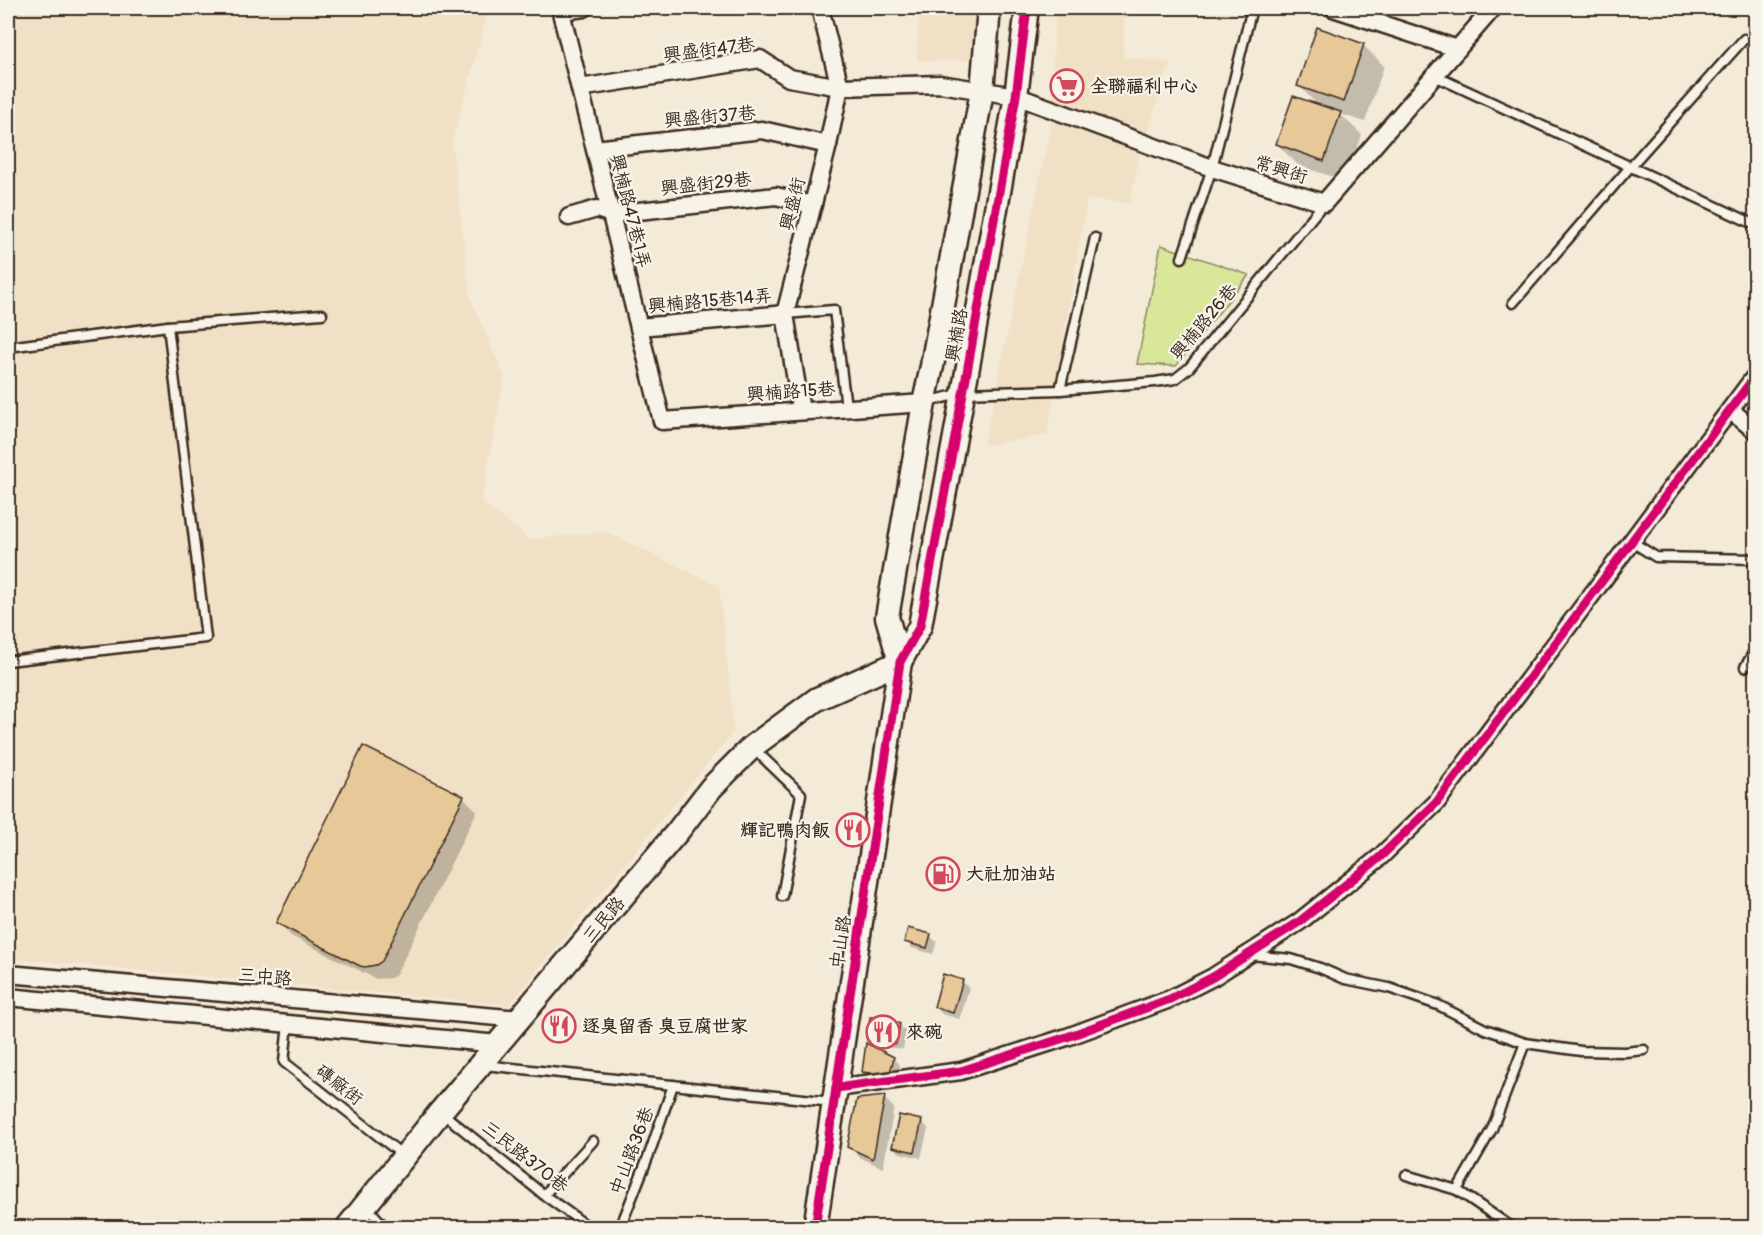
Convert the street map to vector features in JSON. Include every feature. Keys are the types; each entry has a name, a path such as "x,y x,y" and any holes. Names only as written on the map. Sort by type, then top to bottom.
{"street":[{"path":"560,9 584,8"},
{"name":"興盛街","path":"801,411 785,314 828,145 840,87 820,8"},
{"name":"興楠路","path":"900,662 886,617 982,91 989,8"},
{"name":"興楠路","path":"900,662 920,626 1016,96 1027,8"},
{"path":"1334,8 1458,49"},
{"name":"常興街","path":"982,91 1016,96 1212,168 1324,203 1493,8"},
{"name":"興楠路47巷1弄","path":"560,9 662,421"},
{"name":"興盛街47巷","path":"580,88 760,59 789,78 840,87 940,84 982,91"},
{"name":"興盛街37巷","path":"595,148 762,130 828,145"},
{"name":"興盛街29巷","path":"569,217 597,208 611,214 776,196 813,205"},
{"name":"興楠路15巷14弄","path":"639,327 785,314"},
{"path":"835,1095 961,1071 1122,1018 1170,999 1213,977 1299,922 1379,858 1436,803 1755,375"},
{"name":"興楠路15巷","path":"662,421 924,403"},
{"path":"1730,410 1755,431"},
{"name":"三民路","path":"348,1227 441,1111 678,831 711,788 752,747 817,699 900,662"},
{"name":"中山路","path":"814,1227 900,662"},
{"name":"三中路","path":"8,974 520,1019"},
{"path":"8,997 498,1044"}],"lane":[{"path":"1182,258 1212,168 1252,8"},
{"path":"1513,303 1744,39"},
{"path":"1435,76 1755,225"},
{"name":"興楠路26巷","path":"924,403 963,393 1060,390 1175,379 1189,368 1324,203"},
{"path":"1060,390 1095,238"},
{"path":"785,314 834,310 846,407"},
{"path":"8,347 168,326 322,314"},
{"path":"8,662 206,638 168,326"},
{"path":"1632,542 1656,557 1755,559"},
{"path":"1745,667 1755,648"},
{"path":"752,747 801,794 782,896"},
{"path":"1247,955 1291,959 1345,979 1389,988 1438,1005 1485,1029 1525,1043 1581,1051 1625,1053 1644,1050"},
{"name":"磚廠街","path":"288,1024 284,1062 405,1156"},
{"path":"1457,1190 1492,1130 1525,1043"},
{"path":"481,1065 673,1085 835,1095"},
{"name":"中山路36巷","path":"620,1227 650,1152 673,1085"},
{"name":"三民路370巷","path":"441,1111 544,1195 590,1227"},
{"path":"544,1195 593,1141"},
{"path":"1406,1175 1457,1190 1513,1227"},
{"path":"365,1205 386,1227"}],"shaded area":[{"path":"8,8 472,8 486,19 452,142 470,297 504,377 481,502 529,539 606,532 719,586 734,731 509,1005 8,958"},
{"path":"919,8 978,8 974,60 917,61"},
{"path":"1055,8 1125,8 1123,57 1170,63 1138,159 1130,203 1087,199 1047,435 984,445 1051,125"}],"green space":[{"path":"1161,245 1249,275 1176,366 1137,364"}],"building":[{"path":"1317,27 1364,44 1344,102 1297,86"},
{"path":"1293,96 1341,112 1324,161 1276,144"},
{"path":"363,746 464,796 382,961 365,967 276,923"},
{"path":"908,928 931,934 927,948 904,942"},
{"path":"943,974 963,980 953,1013 934,1007"},
{"name":"來碗","path":"870,1017 887,1018 900,1024 896,1044 867,1040"},
{"path":"866,1043 894,1057 890,1073 862,1072"},
{"path":"885,1096 873,1159 847,1147 857,1099"},
{"path":"899,1115 922,1120 915,1152 892,1147"}],"cycle path":[{"path":"815,1228 900,662 920,626 1016,96 1027,8"},
{"path":"836,1088 961,1071 1067,1037 1170,999 1213,977 1299,922 1379,858 1436,803 1756,375"}],"place":[{"name":"全聯福利中心","path":"1067,86"},
{"name":"輝記鴨肉飯","path":"853,830"},
{"name":"大社加油站","path":"943,874"},
{"name":"逐臭留香 臭豆腐世家","path":"559,1026"},
{"name":"來碗","path":"883,1032"}]}
